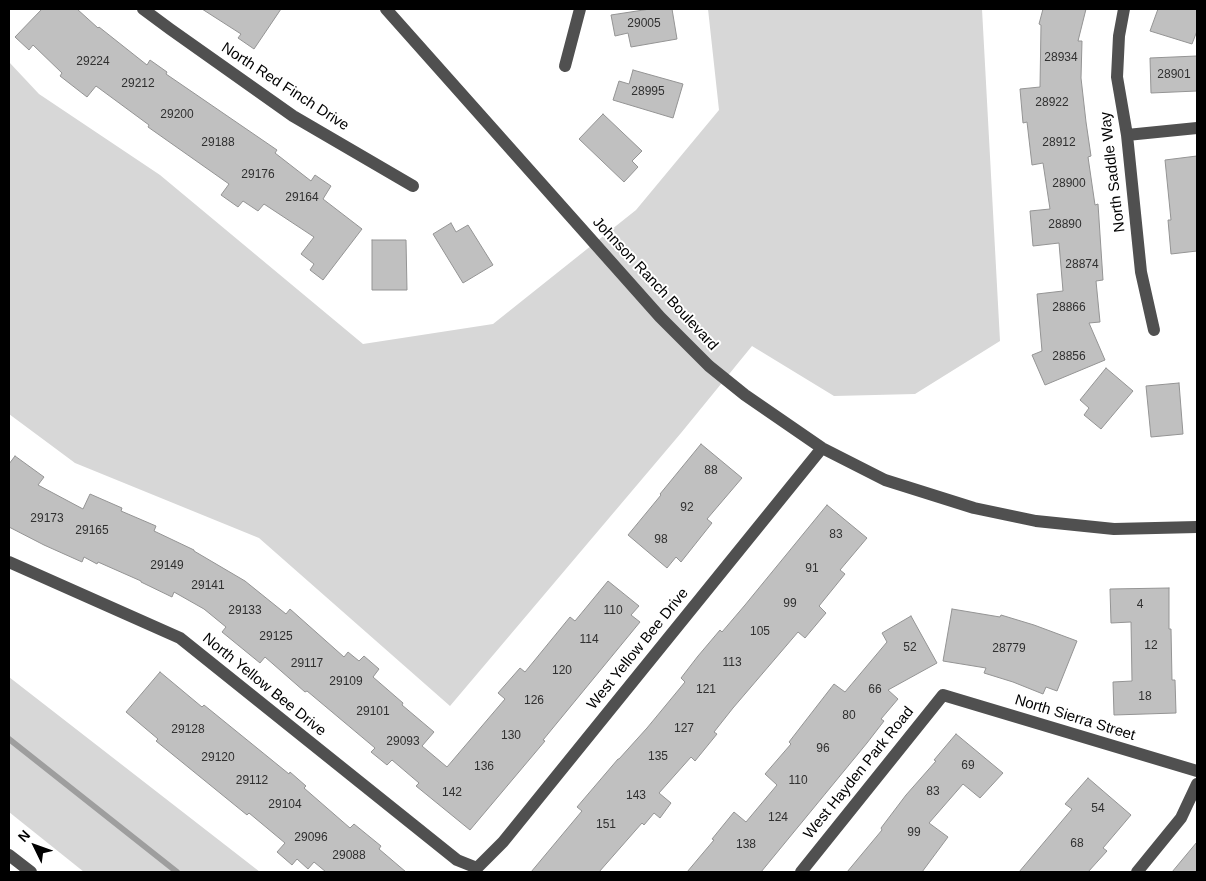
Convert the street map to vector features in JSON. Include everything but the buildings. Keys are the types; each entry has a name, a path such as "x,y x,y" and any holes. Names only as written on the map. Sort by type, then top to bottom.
{"street":[{"name":"North Red Finch Drive","path":"143,9 293,116 413,186"},
{"name":"Johnson Ranch Boulevard","path":"386,9 660,317 709,366 738,389 822,448 885,480 974,508 1036,521 1114,529 1197,527"},
{"path":"565,66 580,9"},
{"name":"North Saddle Way","path":"1124,9 1119,36 1117,77 1128,135 1141,272 1154,330"},
{"path":"1128,135 1197,128"},
{"name":"West Yellow Bee Drive","path":"477,868 503,842 822,448"},
{"name":"North Yellow Bee Drive","path":"9,562 180,638 457,860 477,868"},
{"name":"North Sierra Street","path":"943,695 1197,772"},
{"name":"West Hayden Park Road","path":"801,872 943,695"},
{"path":"1137,872 1181,818 1197,784"},
{"path":"9,855 30,872"}],"shaded area":[{"path":"708,9 982,9 1000,341 915,394 834,396 752,346 681,433 450,706 259,538 75,463 9,414 9,62 39,94 160,175 363,344 493,324 636,210 719,110"},
{"path":"9,677 260,872 84,872 9,812"}],"waterway":[{"path":"9,739 177,872"}]}
